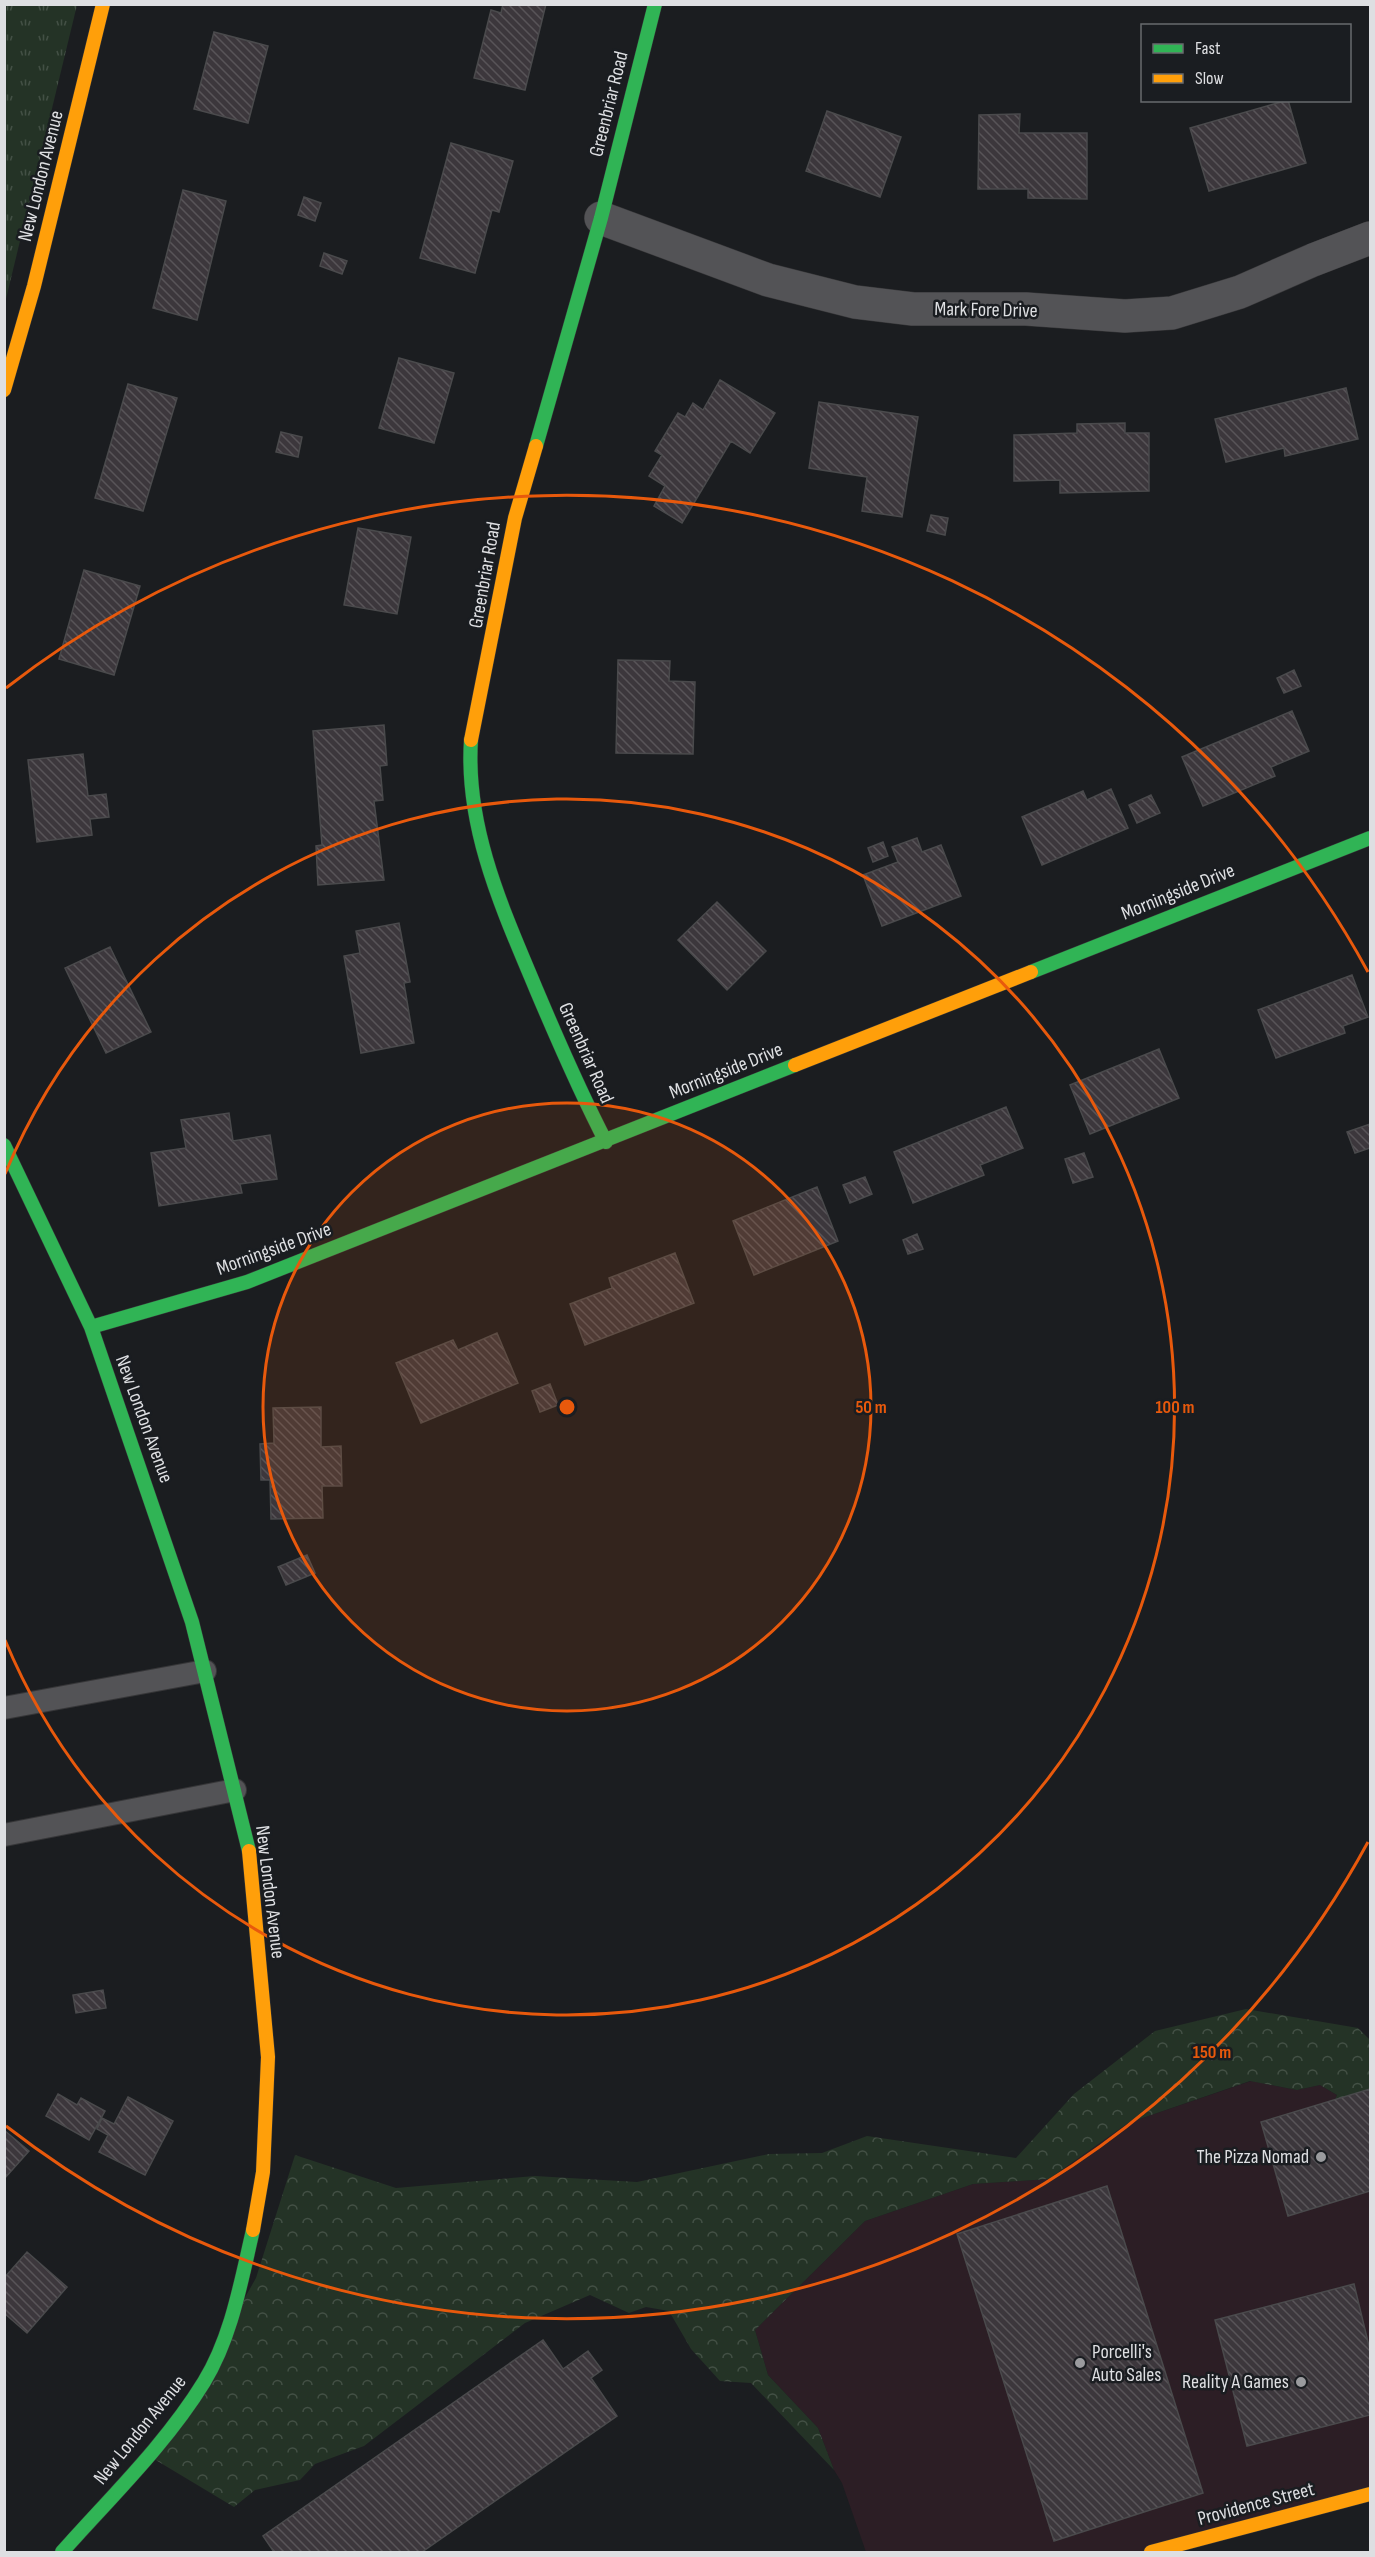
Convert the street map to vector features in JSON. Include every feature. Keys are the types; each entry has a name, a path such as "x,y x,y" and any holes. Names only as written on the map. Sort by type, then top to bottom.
{"street":[{"name":"New London Avenue","path":"4,390 34,286 103,4"},
{"name":"Greenbriar Road","path":"606,1142 579,1090 524,959 479,839 471,794 471,742 515,518 601,218 655,4"},
{"name":"Mark Fore Drive","path":"601,218 768,280 855,302 913,309 1026,309 1125,316 1172,313 1217,299 1371,238"},
{"name":"Morningside Drive","path":"91,1327 247,1282 1371,838"},
{"name":"New London Avenue","path":"4,1145 91,1327 153,1501 205,1671 250,1855 268,2057 263,2172 254,2227 231,2323 204,2382 162,2438 62,2553"},
{"name":"Providence Street","path":"1151,2553 1371,2494"}],"lane":[{"path":"4,1708 205,1671"},
{"path":"4,1835 235,1790"}],"shaded area":[{"path":"1251,2081 1297,2090 1320,2085 1337,2095 1325,2127 1370,2110 1370,2495 1157,2552 866,2552 842,2483 834,2470 818,2428 768,2375 755,2330 865,2221 973,2184 1049,2179 1128,2123"}],"green space":[{"path":"4,5 77,5 5,303"},
{"path":"1246,2009 1358,2028 1370,2040 1370,2110 1324,2127 1337,2095 1320,2085 1297,2090 1250,2081 1128,2123 1049,2179 973,2184 865,2221 755,2330 768,2375 818,2428 834,2470 751,2383 720,2381 691,2349 669,2311 646,2307 629,2313 590,2295 525,2323 364,2446 315,2464 300,2480 255,2490 234,2507 154,2459 256,2278 295,2155 396,2188 535,2176 637,2182 769,2154 822,2153 867,2136 1016,2158 1074,2094 1155,2031"}],"building":[{"path":"503,4 546,4 525,90 474,78 491,10 501,13"},
{"path":"214,32 268,46 248,123 194,109"},
{"path":"1281,102 1289,102 1306,163 1209,191 1190,128"},
{"path":"827,111 901,137 880,197 806,171"},
{"path":"1020,114 1019,133 1087,133 1087,199 1028,198 1028,189 978,189 979,115"},
{"path":"451,143 513,161 499,212 492,210 475,273 420,258"},
{"path":"183,190 226,201 197,320 153,308"},
{"path":"304,197 321,203 315,221 298,215"},
{"path":"324,253 347,261 342,274 320,266"},
{"path":"399,358 454,373 434,443 379,428"},
{"path":"720,380 775,413 750,453 731,441 682,523 654,506 665,486 649,476 662,455 655,451 678,413 685,417 693,403 703,410"},
{"path":"128,384 177,398 143,511 95,498"},
{"path":"1346,388 1358,439 1285,456 1284,448 1226,462 1215,419"},
{"path":"819,402 918,417 902,517 862,511 867,477 809,468"},
{"path":"1125,423 1125,433 1149,433 1149,491 1060,493 1060,480 1014,481 1014,435 1077,433 1077,424"},
{"path":"281,432 302,437 298,457 276,452"},
{"path":"931,515 948,518 945,535 927,531"},
{"path":"358,528 411,537 397,614 344,605"},
{"path":"84,570 140,586 114,675 59,659"},
{"path":"618,660 670,661 669,681 695,682 693,754 616,753"},
{"path":"1294,670 1301,686 1284,693 1277,678"},
{"path":"1292,711 1309,751 1271,767 1275,776 1203,806 1182,757"},
{"path":"384,725 387,765 380,766 383,800 374,801 384,880 318,885 316,846 322,845 313,731"},
{"path":"83,754 88,796 106,794 109,817 90,819 92,835 37,842 28,760"},
{"path":"1111,789 1128,828 1042,865 1022,817 1083,791 1087,800"},
{"path":"1151,795 1160,813 1137,823 1129,805"},
{"path":"917,838 922,852 941,845 961,896 882,926 863,875 898,862 892,847"},
{"path":"883,842 888,856 873,862 868,848"},
{"path":"717,902 766,951 727,990 678,940"},
{"path":"399,923 410,982 404,983 414,1043 361,1053 344,956 360,953 356,931"},
{"path":"110,947 151,1032 106,1053 65,968"},
{"path":"1352,975 1368,1017 1343,1026 1345,1033 1276,1058 1258,1010"},
{"path":"1159,1049 1179,1098 1090,1134 1070,1085"},
{"path":"1006,1107 1023,1148 980,1165 984,1175 913,1203 894,1152"},
{"path":"229,1113 233,1141 270,1135 277,1179 240,1184 242,1193 159,1206 151,1153 186,1148 181,1120"},
{"path":"1370,1124 1370,1148 1355,1153 1347,1132"},
{"path":"1084,1153 1093,1177 1073,1183 1065,1159"},
{"path":"865,1177 872,1194 850,1203 843,1185"},
{"path":"817,1187 838,1241 754,1275 733,1221"},
{"path":"917,1234 923,1249 908,1254 903,1240"},
{"path":"675,1253 694,1303 585,1345 570,1304 612,1288 609,1278"},
{"path":"497,1333 518,1383 421,1423 396,1363 453,1340 458,1350"},
{"path":"550,1384 558,1405 540,1412 532,1391"},
{"path":"321,1407 321,1447 341,1446 342,1486 322,1486 323,1518 271,1519 270,1480 261,1480 260,1444 274,1443 273,1408"},
{"path":"307,1555 315,1573 286,1585 278,1567"},
{"path":"103,1990 106,2008 76,2013 73,1995"},
{"name":"The Pizza Nomad","path":"1370,2089 1370,2191 1288,2216 1261,2122"},
{"path":"58,2094 77,2105 81,2098 105,2111 89,2140 46,2116"},
{"path":"128,2097 173,2121 145,2175 99,2152 108,2135 97,2129 102,2118 114,2124"},
{"path":"4,2130 29,2151 4,2179"},
{"name":"Porcelli's Auto Sales","path":"1107,2186 1203,2493 1054,2541 957,2234"},
{"path":"27,2252 67,2287 27,2333 4,2313 4,2278"},
{"name":"Reality A Games","path":"1354,2284 1370,2350 1370,2415 1247,2446 1215,2320"},
{"path":"543,2340 563,2369 588,2351 602,2370 591,2378 617,2416 422,2552 274,2552 263,2536"}],"traffic: fast":[{"path":"536,446 601,218 655,4"},
{"path":"471,740 474,805 480,837 499,899 544,1008 606,1142"},
{"path":"1031,972 1370,838"},
{"path":"91,1327 247,1282 795,1065"},
{"path":"4,1145 91,1327 192,1622 249,1851"},
{"path":"62,2552 155,2449 204,2382 229,2327 253,2230"}],"traffic: slow":[{"path":"4,390 34,286 103,4"},
{"path":"471,740 515,518 536,446"},
{"path":"795,1065 1031,972"},
{"path":"249,1851 268,2057 263,2172 253,2230"},
{"path":"1151,2552 1370,2494"}],"place":[{"name":"The Pizza Nomad","path":"1321,2157"},
{"name":"Porcelli's Auto Sales","path":"1080,2363"},
{"name":"Reality A Games","path":"1301,2382"}]}
